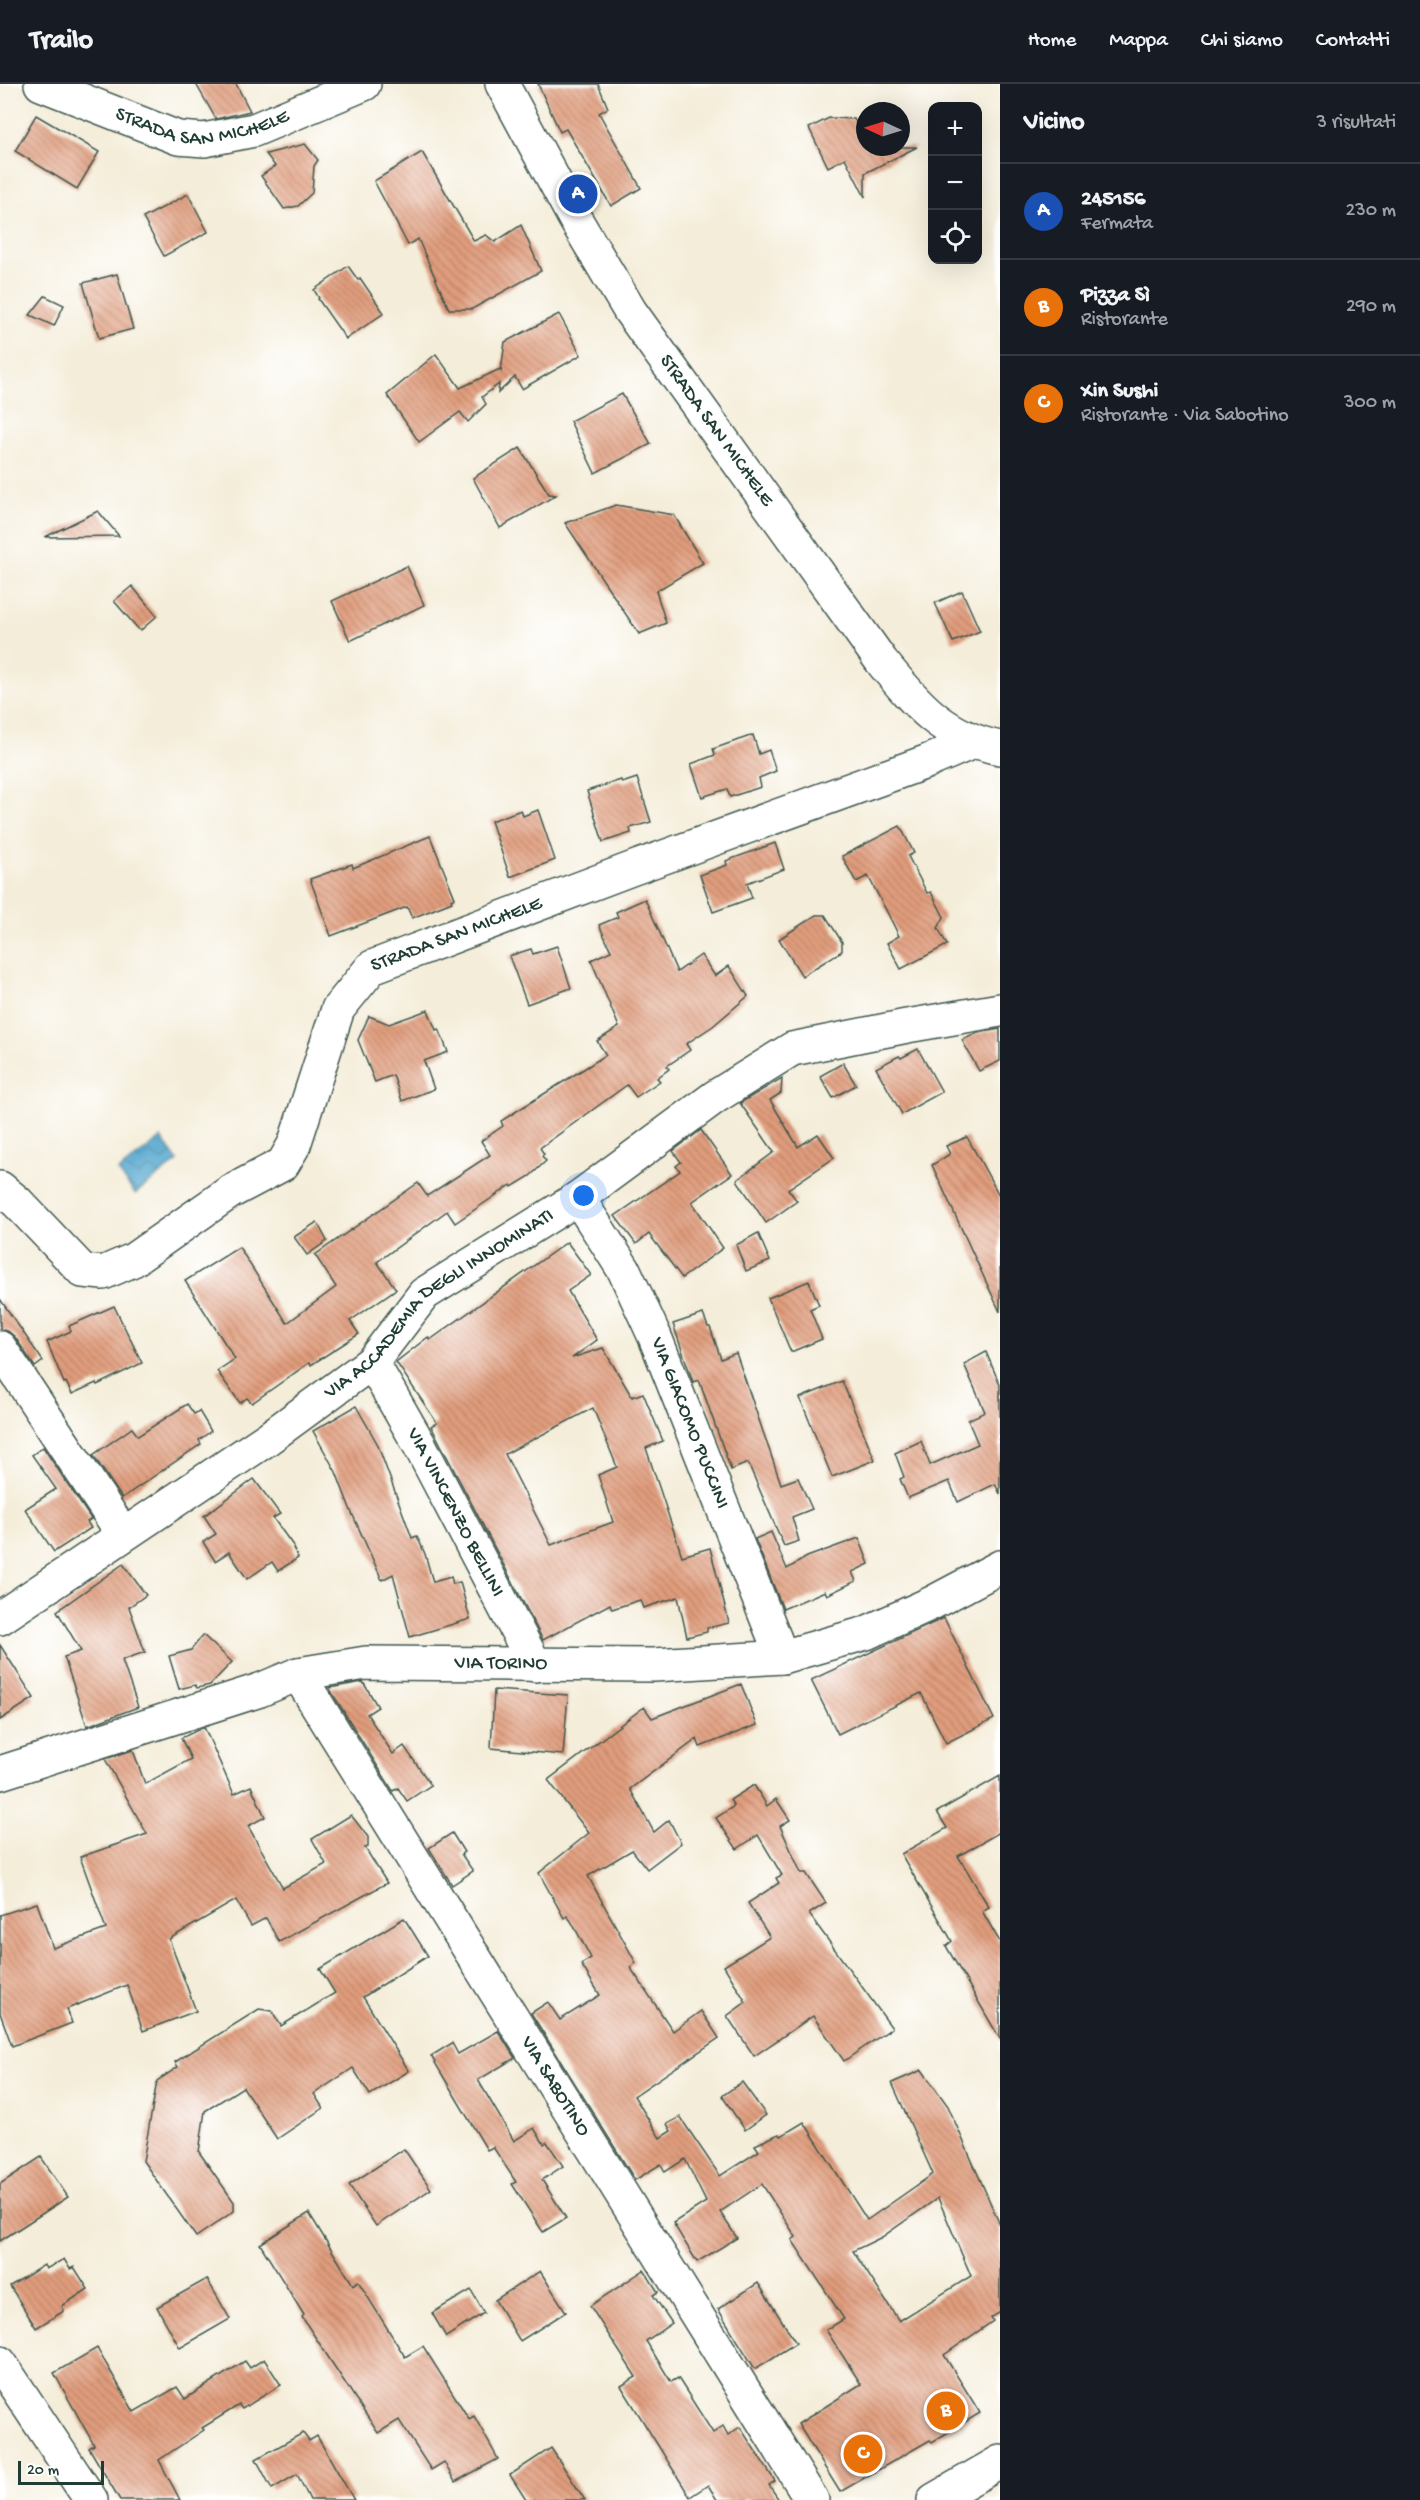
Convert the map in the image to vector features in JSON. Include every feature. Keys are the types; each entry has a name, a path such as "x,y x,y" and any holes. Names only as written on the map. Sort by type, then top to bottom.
{"street":[{"name":"STRADA SAN MICHELE","path":"41,84 178,138 204,140 254,130 364,84"},
{"name":"STRADA SAN MICHELE","path":"502,84 574,217 652,344 882,662 925,711 959,735 987,745"},
{"name":"STRADA SAN MICHELE","path":"0,1188 17,1202 83,1271 103,1272 133,1260 230,1192 283,1164 294,1145 338,1009 372,967 631,869 926,762 987,745"},
{"name":"VIA ACCADEMIA DEGLI INNOMINATI","path":"0,1618 267,1439 372,1362 424,1294 578,1198 715,1097 792,1049 1000,1010"},
{"name":"VIA GIACOMO PUCCINI","path":"578,1198 624,1270 656,1337 782,1657"},
{"path":"0,1348 123,1534"},
{"name":"VIA VINCENZO BELLINI","path":"372,1362 419,1444 535,1665"},
{"name":"VIA TORINO","path":"0,1773 260,1690 298,1674 366,1663 654,1665 782,1657 866,1633 932,1603 1000,1567"},
{"name":"VIA SABOTINO","path":"298,1674 812,2500"},
{"path":"2,2369 91,2500"},
{"path":"934,2500 1000,2462"}],"water":[{"path":"161,1138 178,1161 135,1194 118,1171"}],"building":[{"path":"196,84 236,84 250,111 216,119"},
{"path":"538,84 598,84 608,108 599,113 641,188 611,206 566,129 560,132"},
{"path":"36,115 99,152 77,189 15,151"},
{"path":"829,118 854,119 856,122 856,156 899,156 865,173 865,197 845,158 828,167 809,128"},
{"path":"305,144 318,160 314,166 312,193 298,206 284,209 261,176 275,166 266,154"},
{"path":"422,152 474,241 486,235 495,242 521,225 541,271 472,309 449,309 418,239 408,245 374,181"},
{"path":"188,194 208,232 164,256 143,218"},
{"path":"348,266 358,280 360,278 384,313 346,339 314,290"},
{"path":"117,274 133,329 99,338 83,283"},
{"path":"45,296 64,305 54,326 30,315"},
{"path":"559,314 581,355 522,389 515,377 498,393 499,384 482,397 486,404 468,422 460,412 419,442 387,395 436,354 460,388 500,369 501,371 505,342"},
{"path":"622,394 651,444 595,473 570,421"},
{"path":"520,448 549,494 556,495 500,528 473,478"},
{"path":"616,505 674,515 703,563 656,591 666,623 639,634 565,523"},
{"path":"98,511 119,536 45,537"},
{"path":"407,566 424,605 350,641 332,601"},
{"path":"132,586 157,616 140,631 114,601"},
{"path":"962,591 980,631 953,642 935,603"},
{"path":"753,735 759,754 769,750 776,771 759,778 761,787 730,797 727,789 702,797 691,764 715,755 713,749"},
{"path":"637,778 651,822 630,828 631,833 603,842 587,791 621,780 622,783"},
{"path":"521,810 523,816 538,810 555,860 510,877 491,821"},
{"path":"900,826 914,853 908,856 927,893 931,892 944,917 938,928 947,945 901,969 887,943 899,936 888,914 868,876 856,882 842,856"},
{"path":"430,836 455,898 451,900 452,902 412,918 407,907 331,936 310,879 352,864 353,868"},
{"path":"775,843 784,869 747,883 752,898 713,912 700,875 727,865 726,861"},
{"path":"645,899 677,972 701,955 715,976 729,966 748,996 713,1026 686,1044 690,1050 667,1066 669,1069 657,1078 660,1081 636,1097 627,1085 540,1148 546,1161 530,1176 512,1187 511,1185 455,1223 447,1211 377,1262 396,1289 350,1321 359,1334 311,1365 309,1363 252,1403 247,1398 240,1403 217,1371 235,1359 185,1281 239,1247 287,1323 336,1287 315,1255 418,1183 427,1196 490,1155 481,1141 503,1126 501,1121 606,1055 597,1041 619,1027 591,960 611,951 599,925 618,917 616,912"},
{"path":"816,915 825,915 842,942 842,951 802,976 779,939"},
{"path":"557,946 571,988 527,1004 509,956 531,949 533,954"},
{"path":"428,1010 448,1052 424,1061 434,1089 402,1101 393,1075 375,1082 358,1040 369,1016 389,1024"},
{"path":"1000,1029 1000,1061 979,1071 962,1040 978,1033"},
{"path":"918,1049 942,1092 902,1114 876,1068"},
{"path":"843,1063 856,1085 833,1098 820,1076"},
{"path":"782,1078 781,1093 770,1100 798,1147 818,1134 834,1158 788,1189 797,1201 766,1223 737,1180 774,1152 740,1103"},
{"path":"701,1130 732,1174 692,1202 723,1248 682,1278 649,1234 636,1244 615,1216 680,1171 676,1166 681,1162 673,1151"},
{"path":"967,1137 1000,1197 1000,1312 932,1165 950,1154 946,1146"},
{"path":"317,1222 327,1241 307,1255 294,1237"},
{"path":"758,1233 770,1261 746,1271 736,1245"},
{"path":"567,1242 591,1275 568,1291 597,1340 572,1358 603,1348 632,1397 643,1393 663,1441 646,1448 682,1556 710,1548 729,1623 707,1628 707,1632 687,1637 678,1597 643,1608 640,1600 612,1609 610,1604 543,1640 431,1426 437,1423 396,1362 428,1337 430,1340","holes":["593,1408 617,1467 598,1475 613,1522 551,1545 505,1454"]},
{"path":"809,1281 819,1305 810,1309 822,1339 791,1352 768,1298"},
{"path":"0,1299 43,1361 35,1367 15,1337 0,1329"},
{"path":"114,1306 142,1363 97,1385 96,1383 72,1394 66,1382 64,1383 47,1342 71,1331 69,1326"},
{"path":"703,1314 721,1359 736,1353 781,1484 798,1478 812,1509 792,1517 799,1541 784,1546 748,1463 731,1470 699,1380 693,1382 673,1324"},
{"path":"986,1352 1000,1385 1000,1494 995,1484 958,1502 949,1481 908,1498 900,1479 904,1477 895,1453 921,1441 930,1465 978,1444 968,1420 985,1412 964,1364"},
{"path":"842,1381 875,1460 832,1477 800,1398"},
{"path":"187,1404 194,1414 199,1411 211,1431 199,1440 201,1444 122,1498 93,1455 132,1428 138,1436"},
{"path":"356,1406 377,1443 412,1538 417,1536 425,1554 433,1582 451,1577 453,1584 460,1582 470,1619 410,1637 393,1574 382,1580 336,1472 313,1431"},
{"path":"43,1447 91,1519 87,1522 91,1528 54,1552 25,1509 56,1489 32,1455"},
{"path":"254,1479 280,1514 273,1518 294,1547 298,1558 278,1571 272,1562 247,1579 229,1552 215,1561 203,1542 216,1534 204,1516"},
{"path":"771,1532 787,1569 807,1557 859,1538 869,1564 852,1572 856,1581 827,1595 825,1591 783,1609 755,1539"},
{"path":"123,1564 146,1595 129,1607 145,1652 122,1660 138,1707 87,1726 64,1657 81,1651 57,1611"},
{"path":"944,1618 994,1719 946,1743 921,1693 838,1734 811,1680"},
{"path":"203,1635 232,1662 210,1685 197,1688 195,1685 179,1689 169,1656 191,1650"},
{"path":"0,1645 34,1698 0,1720"},
{"path":"363,1682 378,1707 367,1714 393,1754 404,1746 431,1785 407,1801 398,1788 393,1791 329,1688"},
{"path":"741,1684 757,1725 700,1747 697,1739 630,1789 654,1832 669,1820 681,1843 647,1869 632,1850 588,1876 636,1963 630,1967 673,2031 701,2011 719,2038 634,2096 660,2138 671,2131 667,2124 680,2117 720,2176 759,2151 755,2145 779,2134 781,2136 804,2122 867,2220 933,2174 892,2083 922,2070 948,2106 1000,2225 1000,2312 991,2318 993,2321 944,2355 980,2413 840,2492 798,2424 861,2384 826,2330 844,2319 792,2240 796,2237 762,2184 720,2212 737,2238 697,2262 673,2223 706,2202 685,2159 665,2172 661,2164 635,2180 531,2013 548,2002 560,2020 600,1995 581,1964 591,1958 571,1921 567,1916 564,1918 539,1873 589,1833 548,1780 644,1707 652,1718","holes":["938,2198 971,2276 899,2321 853,2251 882,2237"]},
{"path":"494,1690 568,1695 563,1755 491,1748"},
{"path":"204,1727 234,1794 251,1786 265,1817 248,1826 283,1888 326,1864 312,1839 351,1815 368,1837 368,1847 365,1848 387,1883 279,1942 266,1918 251,1926 236,1900 169,1939 196,2011 143,2031 127,1985 67,2009 72,2023 12,2046 0,2013 0,1915 37,1903 53,1948 106,1929 80,1857 147,1834 105,1759 133,1750 145,1784 191,1759 181,1738"},
{"path":"1000,1776 1000,1832 958,1856 989,1907 982,1911 1000,1942 1000,2039 946,1946 952,1941 901,1854 947,1828 937,1812"},
{"path":"754,1785 767,1806 776,1799 790,1820 780,1826 801,1873 806,1873 826,1903 809,1914 892,2028 844,2061 813,2016 754,2056 727,2016 746,2002 724,1966 770,1937 748,1903 779,1883 776,1878 782,1875 758,1835 737,1849 716,1818 734,1806 730,1800"},
{"path":"452,1833 464,1852 461,1854 473,1871 452,1885 429,1848"},
{"path":"404,1918 428,1956 363,1997 409,2071 370,2095 353,2068 314,2094 323,2108 277,2139 243,2087 205,2111 199,2152 234,2202 234,2211 196,2237 143,2161 157,2081 178,2067 175,2062 259,2009 272,2011 281,2026 335,1993 320,1969"},
{"path":"498,2031 515,2058 478,2080 514,2141 534,2128 544,2144 547,2142 563,2166 542,2180 566,2218 543,2232 512,2184 516,2182 493,2147 487,2150 431,2056 452,2043 458,2054"},
{"path":"742,2082 766,2115 745,2130 722,2096"},
{"path":"404,2149 431,2189 376,2226 349,2185"},
{"path":"41,2157 68,2197 0,2241 0,2184"},
{"path":"309,2213 353,2285 358,2281 405,2357 423,2346 469,2419 474,2416 498,2459 455,2482 444,2462 431,2470 399,2420 378,2433 302,2317 304,2315 260,2244"},
{"path":"64,2259 70,2269 74,2267 88,2289 62,2306 64,2311 36,2328 10,2286 44,2265 46,2269"},
{"path":"644,2270 658,2292 653,2295 672,2323 646,2341 671,2382 678,2378 713,2433 723,2426 728,2435 740,2427 775,2481 769,2485 779,2500 717,2500 708,2485 690,2497 621,2386 636,2377 590,2306"},
{"path":"540,2271 566,2312 520,2341 495,2300"},
{"path":"207,2279 230,2319 180,2348 157,2307"},
{"path":"758,2283 796,2343 755,2369 718,2309"},
{"path":"471,2290 484,2313 446,2337 432,2313"},
{"path":"97,2348 134,2412 177,2387 185,2399 245,2361 250,2368 264,2359 281,2385 242,2409 239,2405 202,2428 204,2430 159,2460 180,2500 120,2500 89,2448 94,2445 54,2373"},
{"path":"303,2433 309,2441 317,2436 354,2500 310,2500 297,2474 272,2489 256,2459"},
{"path":"551,2448 585,2500 526,2500 510,2475"}],"place":[{"name":"245156","path":"578,194"},
{"name":"Pizza Sì","path":"946,2411"},
{"name":"Xin Sushi","path":"863,2454"}]}
